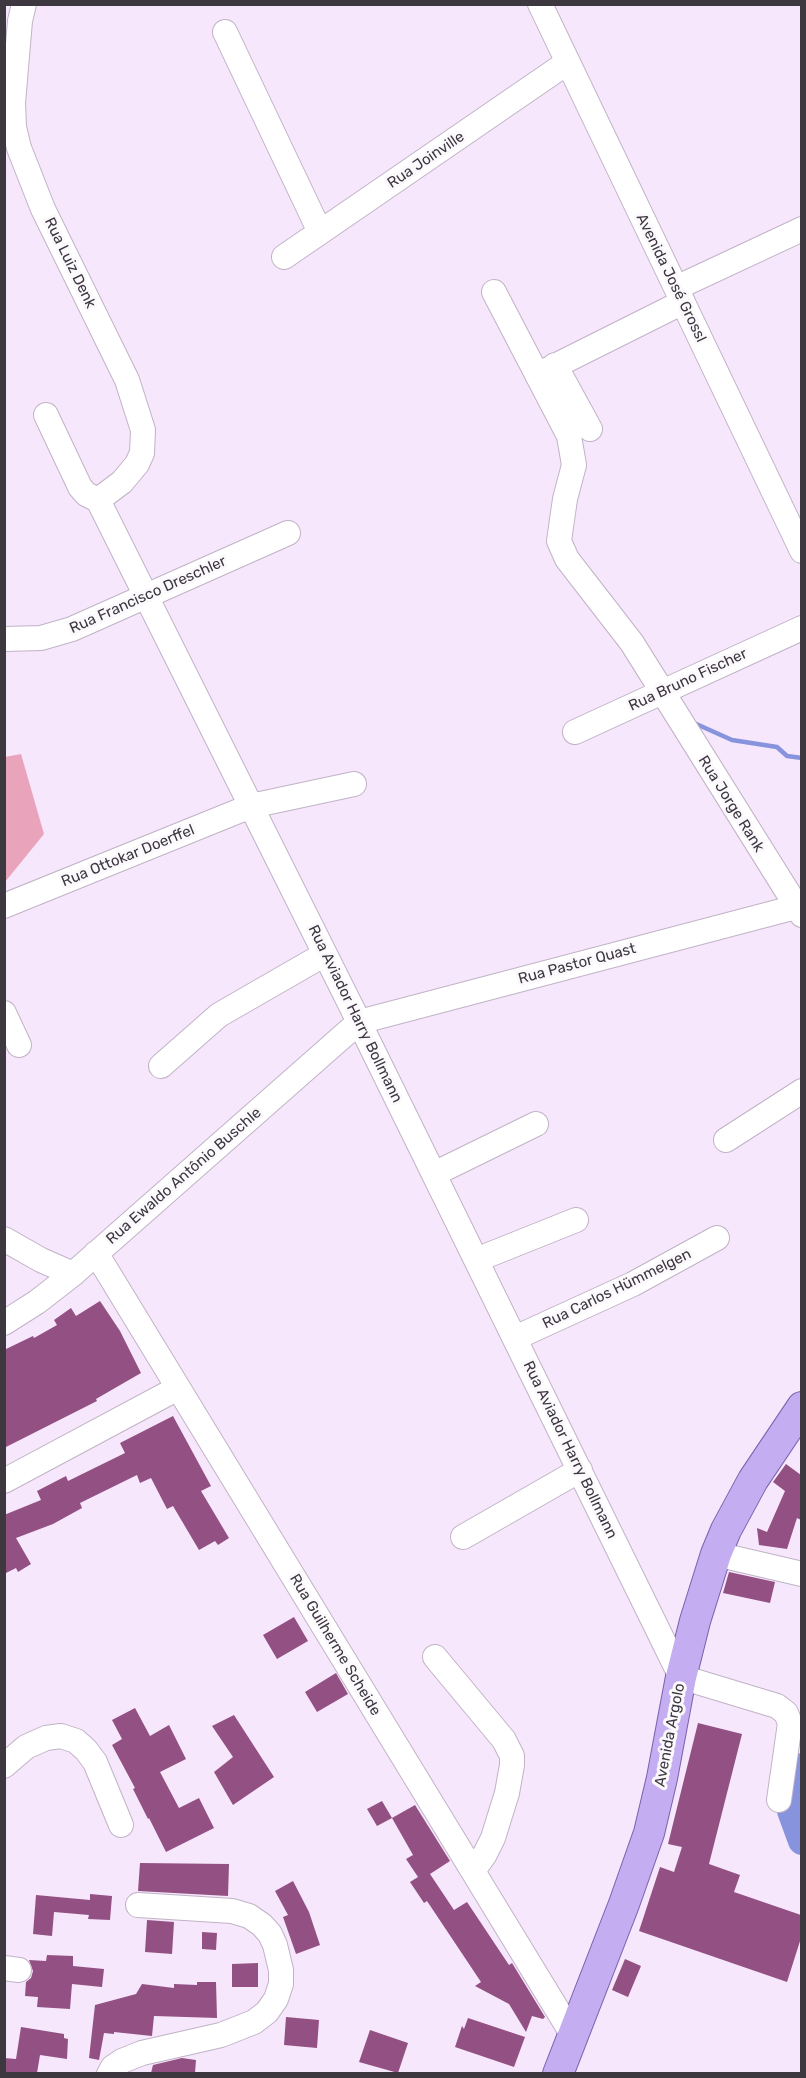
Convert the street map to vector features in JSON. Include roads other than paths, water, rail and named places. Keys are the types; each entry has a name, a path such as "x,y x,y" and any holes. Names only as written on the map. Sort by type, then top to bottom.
{"main road":[{"name":"Avenida Argolo","path":"558,2073 574,2037 649,1833 660,1789 681,1677 695,1621 716,1554 753,1480 801,1407"}],"street":[{"name":"Rua Luiz Denk","path":"24,4 20,21 13,103 14,127 19,148 43,208 127,380 143,430 142,453 137,464 122,482 98,500"},
{"name":"Avenida José Grossl","path":"540,4 801,551"},
{"path":"225,32 320,232"},
{"name":"Rua Joinville","path":"284,257 568,62"},
{"path":"546,370 801,229"},
{"path":"494,292 546,370 590,429"},
{"name":"Rua Jorge Rank","path":"546,370 569,436 574,465 565,499 559,541 567,559 632,643 799,911"},
{"name":"Rua Aviador Harry Bollmann","path":"46,415 80,487 86,494 98,500 359,1022 681,1677"},
{"name":"Rua Francisco Dreschler","path":"4,639 54,636 288,532"},
{"name":"Rua Bruno Fischer","path":"575,732 801,628"},
{"name":"Rua Ottokar Doerffel","path":"4,906 251,806 354,784"},
{"name":"Rua Pastor Quast","path":"359,1022 799,911"},
{"path":"161,1065 219,1015 325,954"},
{"path":"4,1013 19,1045"},
{"name":"Rua Ewaldo Antônio Buschle","path":"4,1323 37,1302 73,1274 359,1022"},
{"path":"726,1140 801,1091"},
{"path":"434,1174 536,1124"},
{"path":"476,1260 576,1220"},
{"name":"Rua Carlos Hümmelgen","path":"515,1338 633,1284 717,1238"},
{"path":"4,1239 41,1260 73,1274"},
{"name":"Rua Guilherme Scheide","path":"96,1253 574,2037"},
{"path":"4,1481 178,1388"},
{"path":"463,1537 580,1470"},
{"path":"716,1554 801,1574"},
{"path":"654,1621 695,1621"},
{"path":"435,1657 504,1740 512,1756 507,1793 493,1838 473,1870"},
{"path":"681,1677 777,1706 786,1713 790,1723 779,1800"},
{"path":"4,1766 26,1747 46,1738 61,1736 76,1741 94,1762 121,1825"},
{"path":"109,2073 112,2067 142,2053 221,2035 254,2022 267,2012 276,1999 281,1984 281,1970 273,1940 261,1925 249,1916 232,1911 138,1905"}],"waterway":[{"path":"694,723 732,740 777,747 787,756 802,758"},
{"path":"802,1767 791,1811 802,1841"}]}
